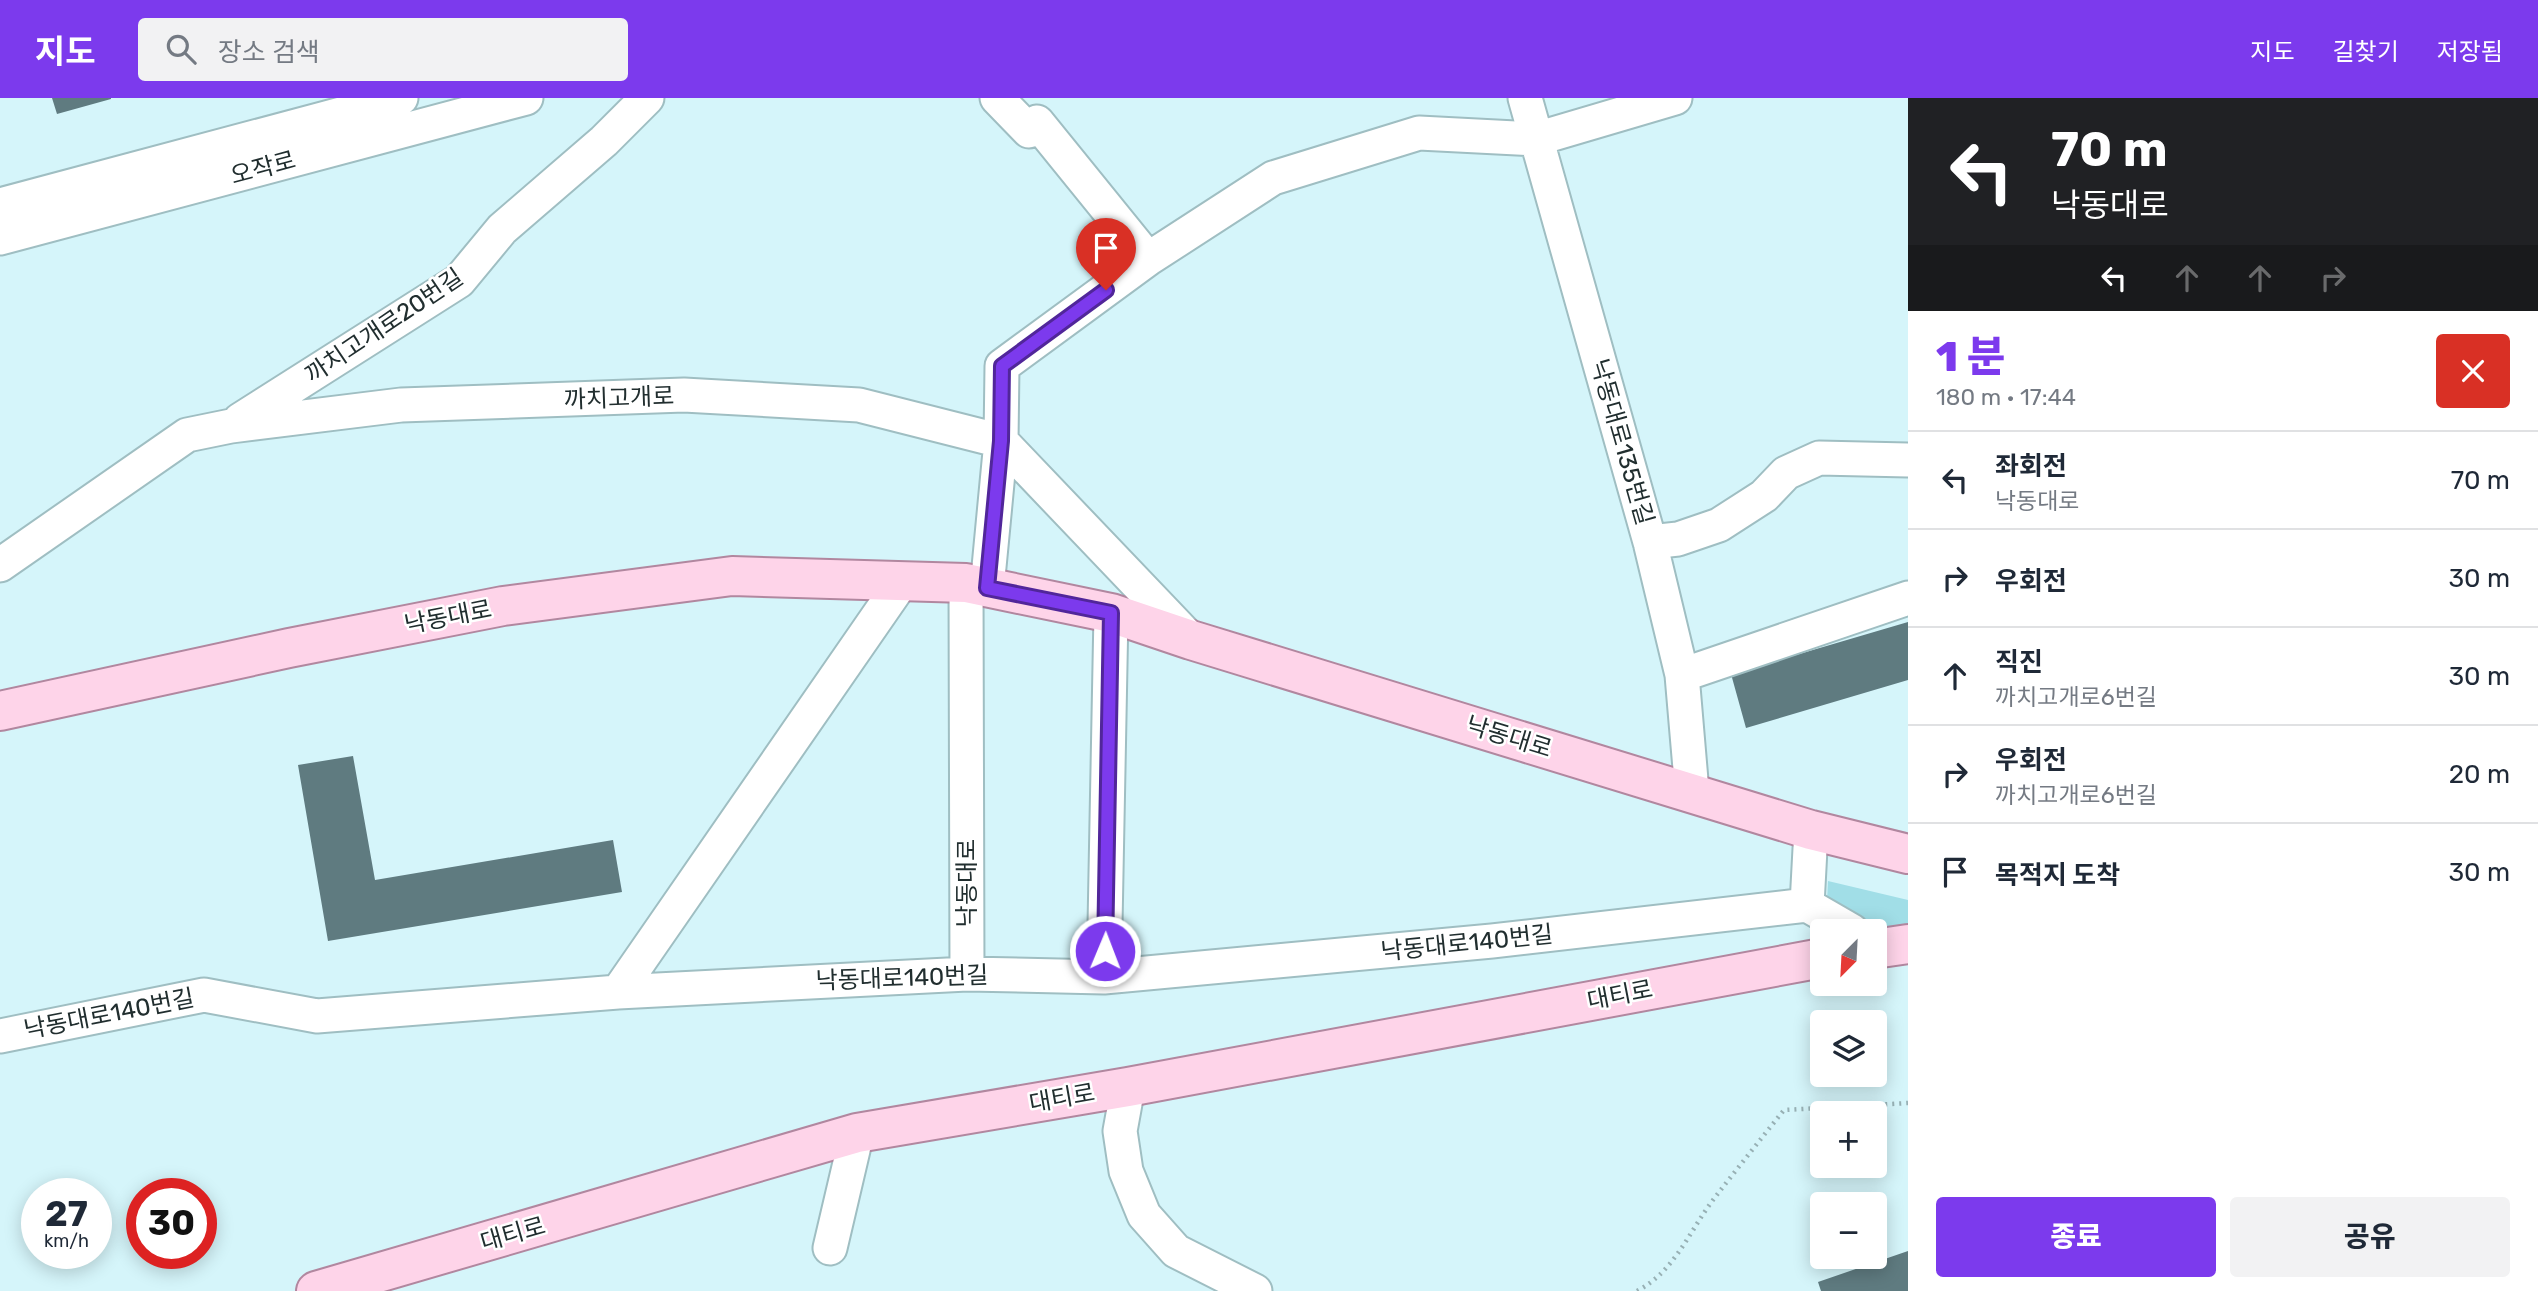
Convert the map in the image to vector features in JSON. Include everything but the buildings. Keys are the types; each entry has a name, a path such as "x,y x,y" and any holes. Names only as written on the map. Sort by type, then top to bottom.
{"main road":[{"name":"낙동대로","path":"0,711 503,606 732,576 903,580 977,585 1111,613 1191,640 1811,830 1908,854"},
{"name":"대티로","path":"316,1291 857,1133 1128,1087 1810,960"}],"street":[{"name":"오작로","path":"0,205 401,98"},
{"name":"오작로","path":"0,238 526,98"},
{"name":"까치고개로20번길","path":"231,426 459,281 502,229 604,141 647,98"},
{"path":"997,98 1029,131 1037,122 1148,259"},
{"name":"낙동대로135번길","path":"1525,98 1650,542 1682,675 1692,792"},
{"path":"977,585 1001,441 1002,366 1148,259 1273,178 1419,133 1536,139 1675,98"},
{"name":"까치고개로","path":"0,565 187,435 231,426 401,405 684,396 859,405 1001,441"},
{"path":"1001,441 1191,640"},
{"path":"1650,542 1678,539 1719,525 1764,496 1786,472 1819,458 1908,460"},
{"path":"618,992 903,580"},
{"name":"낙동대로","path":"967,974 977,585"},
{"path":"1682,675 1908,598"},
{"path":"1104,977 1111,613"},
{"path":"1811,830 1807,905 1833,919"},
{"name":"낙동대로140번길","path":"0,1036 204,995 317,1016 618,992 967,974 1104,977 1492,942 1807,905"},
{"path":"1128,1087 1120,1131 1126,1171 1144,1215 1176,1251 1255,1291"},
{"path":"830,1248 857,1133"}],"path":[{"path":"1637,1291 1651,1284 1679,1253 1711,1203 1784,1110 1908,1103"}],"shaded area":[{"path":"1828,881 1908,900 1908,926 1887,930 1887,919 1861,919 1827,900"}],"route":[{"path":"1105,951 1111,613 987,588 1001,441 1002,366 1106,290"}]}
